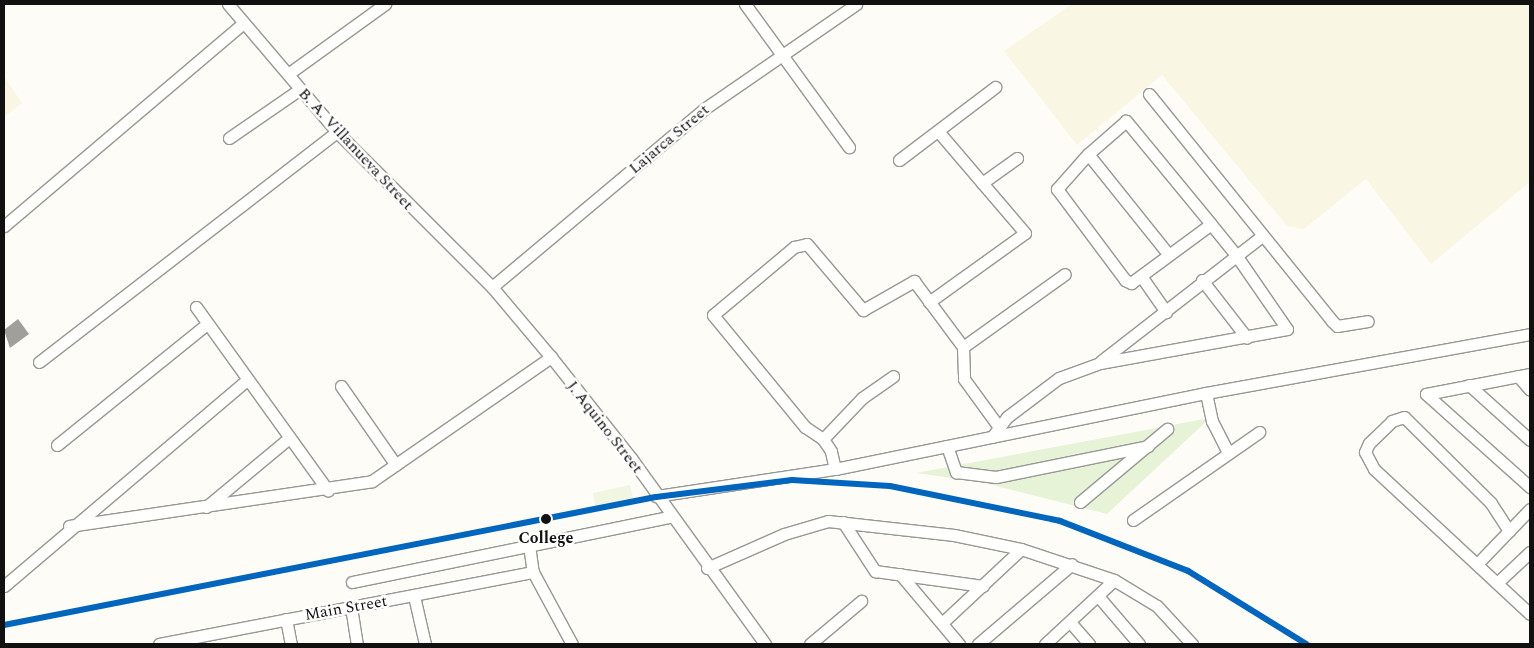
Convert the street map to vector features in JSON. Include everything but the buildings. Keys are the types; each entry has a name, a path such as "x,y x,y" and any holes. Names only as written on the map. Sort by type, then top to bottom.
{"street":[{"name":"B. A. Villanueva Street","path":"228,4 337,132 492,287"},
{"path":"288,74 385,4"},
{"path":"744,4 785,54 849,146"},
{"name":"Lajarca Street","path":"492,287 704,109 856,4"},
{"path":"4,226 243,23"},
{"path":"899,160 995,87"},
{"path":"229,138 300,89"},
{"path":"1149,94 1262,236 1337,326 1368,321"},
{"path":"992,437 999,426 1059,378 1100,362 1247,338 1287,328 1236,255 1126,121 1088,154 1061,182 1060,198 1125,280 1131,283 1210,224"},
{"path":"929,302 1025,232 938,130"},
{"path":"39,362 337,132"},
{"path":"1088,154 1168,254"},
{"path":"982,183 1017,158"},
{"path":"1100,362 1166,312 1202,280 1262,236"},
{"path":"835,469 831,450 823,439 805,427 713,315 794,247 806,244 863,310 914,281 963,347 964,380 999,426"},
{"path":"963,347 1065,274"},
{"path":"1141,276 1166,312"},
{"path":"1202,280 1247,338"},
{"name":"J. Aquino Street","path":"492,287 551,357 765,644"},
{"path":"196,308 328,491"},
{"path":"57,445 207,324"},
{"path":"656,496 835,469 1206,393 1530,334"},
{"path":"69,526 328,491 372,481 551,357"},
{"path":"1530,374 1426,394 1530,486"},
{"path":"823,439 862,398 893,376"},
{"path":"1518,376 1530,390"},
{"path":"4,586 69,526 247,380"},
{"path":"1469,385 1530,440"},
{"path":"341,386 396,465"},
{"path":"1206,393 1212,421 1228,452"},
{"path":"1508,531 1492,502 1404,417 1398,416 1378,432 1365,452 1374,469 1478,562 1530,614"},
{"path":"1080,502 1167,429"},
{"path":"1133,520 1259,432"},
{"path":"206,507 289,438"},
{"path":"947,446 956,472 996,477 1148,446"},
{"path":"1478,562 1530,509"},
{"path":"352,582 669,517"},
{"path":"843,522 867,565 875,571 983,586"},
{"path":"707,568 815,523 843,522 954,535 1021,549 1072,564 1114,580 1157,606 1192,644"},
{"path":"529,545 533,572 572,644"},
{"path":"942,622 1021,549"},
{"path":"1498,582 1530,552"},
{"path":"978,644 1072,564"},
{"name":"Main Street","path":"159,644 533,572"},
{"path":"900,574 960,644"},
{"path":"1045,644 1114,580"},
{"path":"414,596 425,644"},
{"path":"1098,596 1139,644"},
{"path":"810,644 861,601"},
{"path":"351,608 357,644"},
{"path":"286,619 291,644"},
{"path":"1070,622 1089,644"}],"shaded area":[{"path":"1072,4 1530,4 1530,182 1431,264 1366,179 1304,229 1287,226 1162,75 1077,145 1004,51"},
{"path":"4,76 22,103 4,117"}],"green space":[{"path":"1210,418 1107,514 981,482 916,473"},
{"path":"630,485 633,498 595,506 593,493"}],"transit line":[{"path":"4,625 656,497 792,480 890,486 1060,521 1188,571 1306,644"}],"place":[{"name":"College","path":"546,519"}]}
